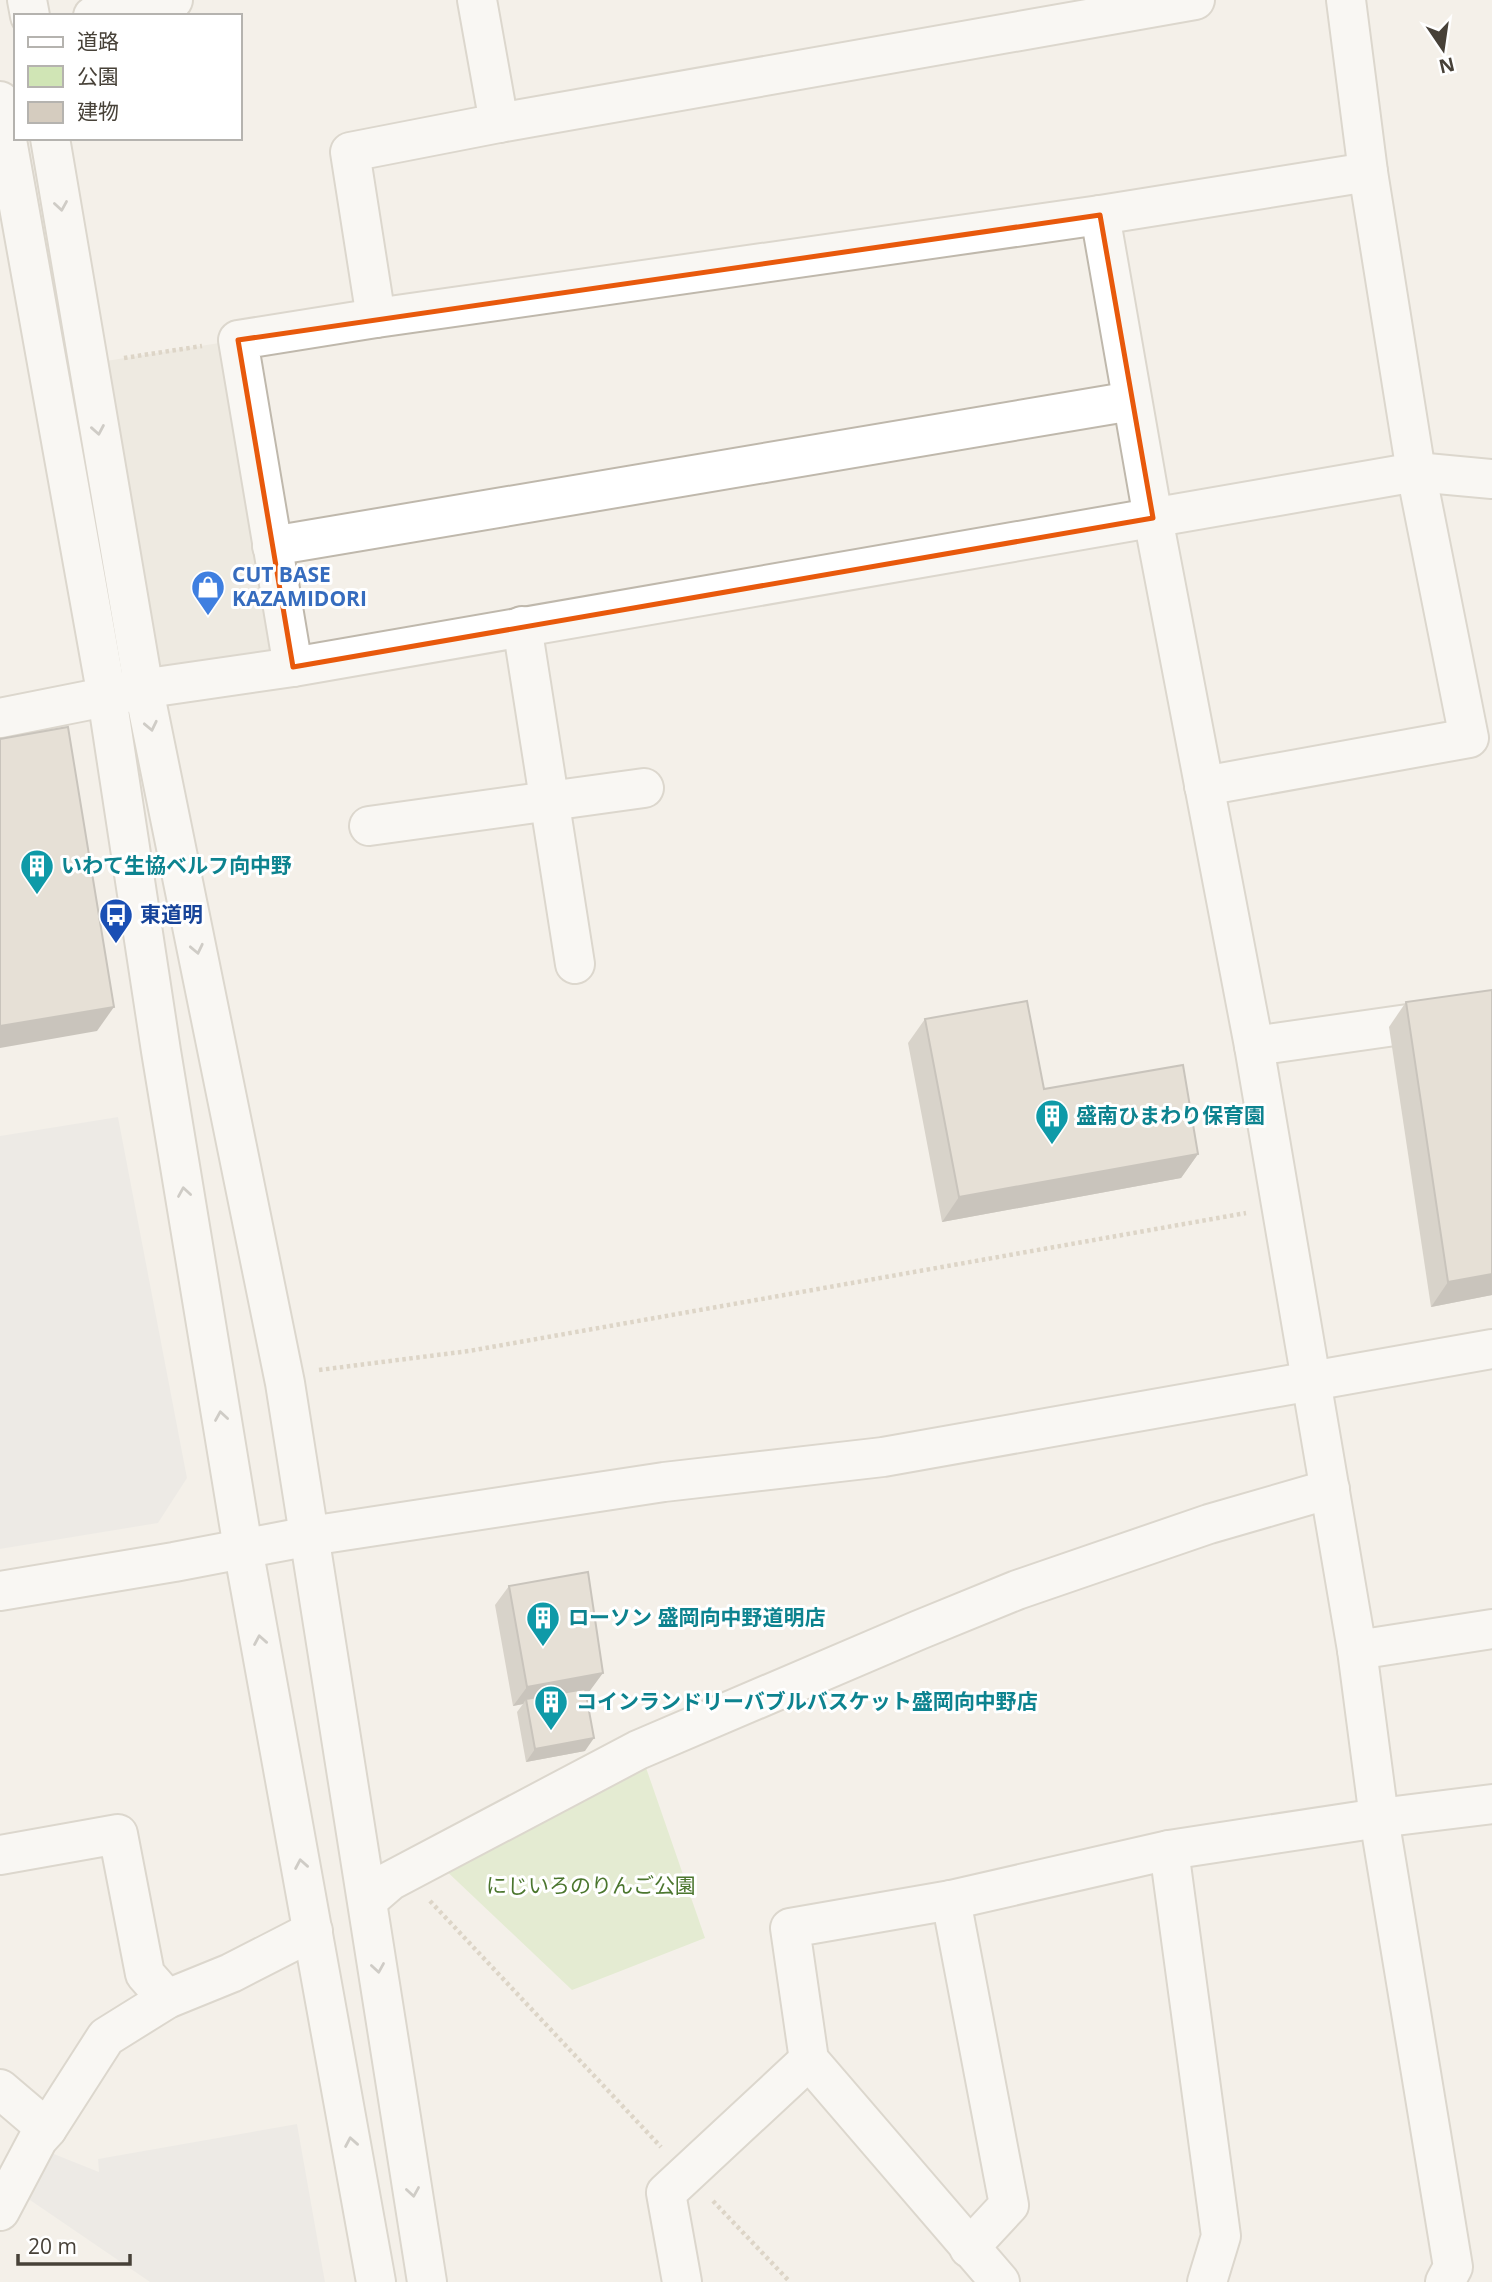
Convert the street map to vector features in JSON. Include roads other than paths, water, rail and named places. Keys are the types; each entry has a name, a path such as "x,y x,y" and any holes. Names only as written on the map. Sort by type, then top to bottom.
{"street":[{"path":"477,0 499,122"},
{"path":"376,318 351,152 499,122 1195,0"},
{"path":"1204,786 1469,737 1416,472 1368,172 1346,0"},
{"path":"103,14 166,1"},
{"path":"0,101 125,694 285,1384 427,2282"},
{"path":"50,140 87,364 125,694 163,1064 243,1548 376,2282"},
{"path":"293,667 238,340 1100,215 1368,172"},
{"path":"1100,215 1153,517 1254,1046 1357,1650 1379,1818 1453,2267 1445,2282"},
{"path":"272,546 1132,401"},
{"path":"0,718 125,694 1416,472 1492,479"},
{"path":"522,626 575,964"},
{"path":"369,826 644,788"},
{"path":"1254,1046 1492,1012"},
{"path":"0,1591 187,1560 310,1536 664,1482 883,1457 1492,1349"},
{"path":"368,1900 390,1881 638,1750 1017,1590 1209,1524 1329,1489"},
{"path":"1357,1650 1492,1629"},
{"path":"1000,2282 809,2060 790,1928 951,1900 1169,1850 1492,1804"},
{"path":"0,1855 118,1833 145,1974 167,1998"},
{"path":"1169,1850 1221,2236 1207,2282"},
{"path":"951,1900 1009,2205 969,2248"},
{"path":"0,2211 38,2139 106,2037 167,1998 230,1973 313,1931"},
{"path":"682,2282 666,2193 809,2060"},
{"path":"0,2089 47,2129"}],"place":[{"name":"CUT BASE KAZAMIDORI","path":"208,617"},
{"name":"いわて生協ベルフ向中野","path":"37,896"},
{"name":"東道明","path":"116,945"},
{"name":"盛南ひまわり保育園","path":"1052,1146"},
{"name":"ローソン 盛岡向中野道明店","path":"543,1648"},
{"name":"コインランドリーバブルバスケット盛岡向中野店","path":"551,1732"}],"park label":[{"name":"にじいろのりんご公園","path":"591,1886"}]}
